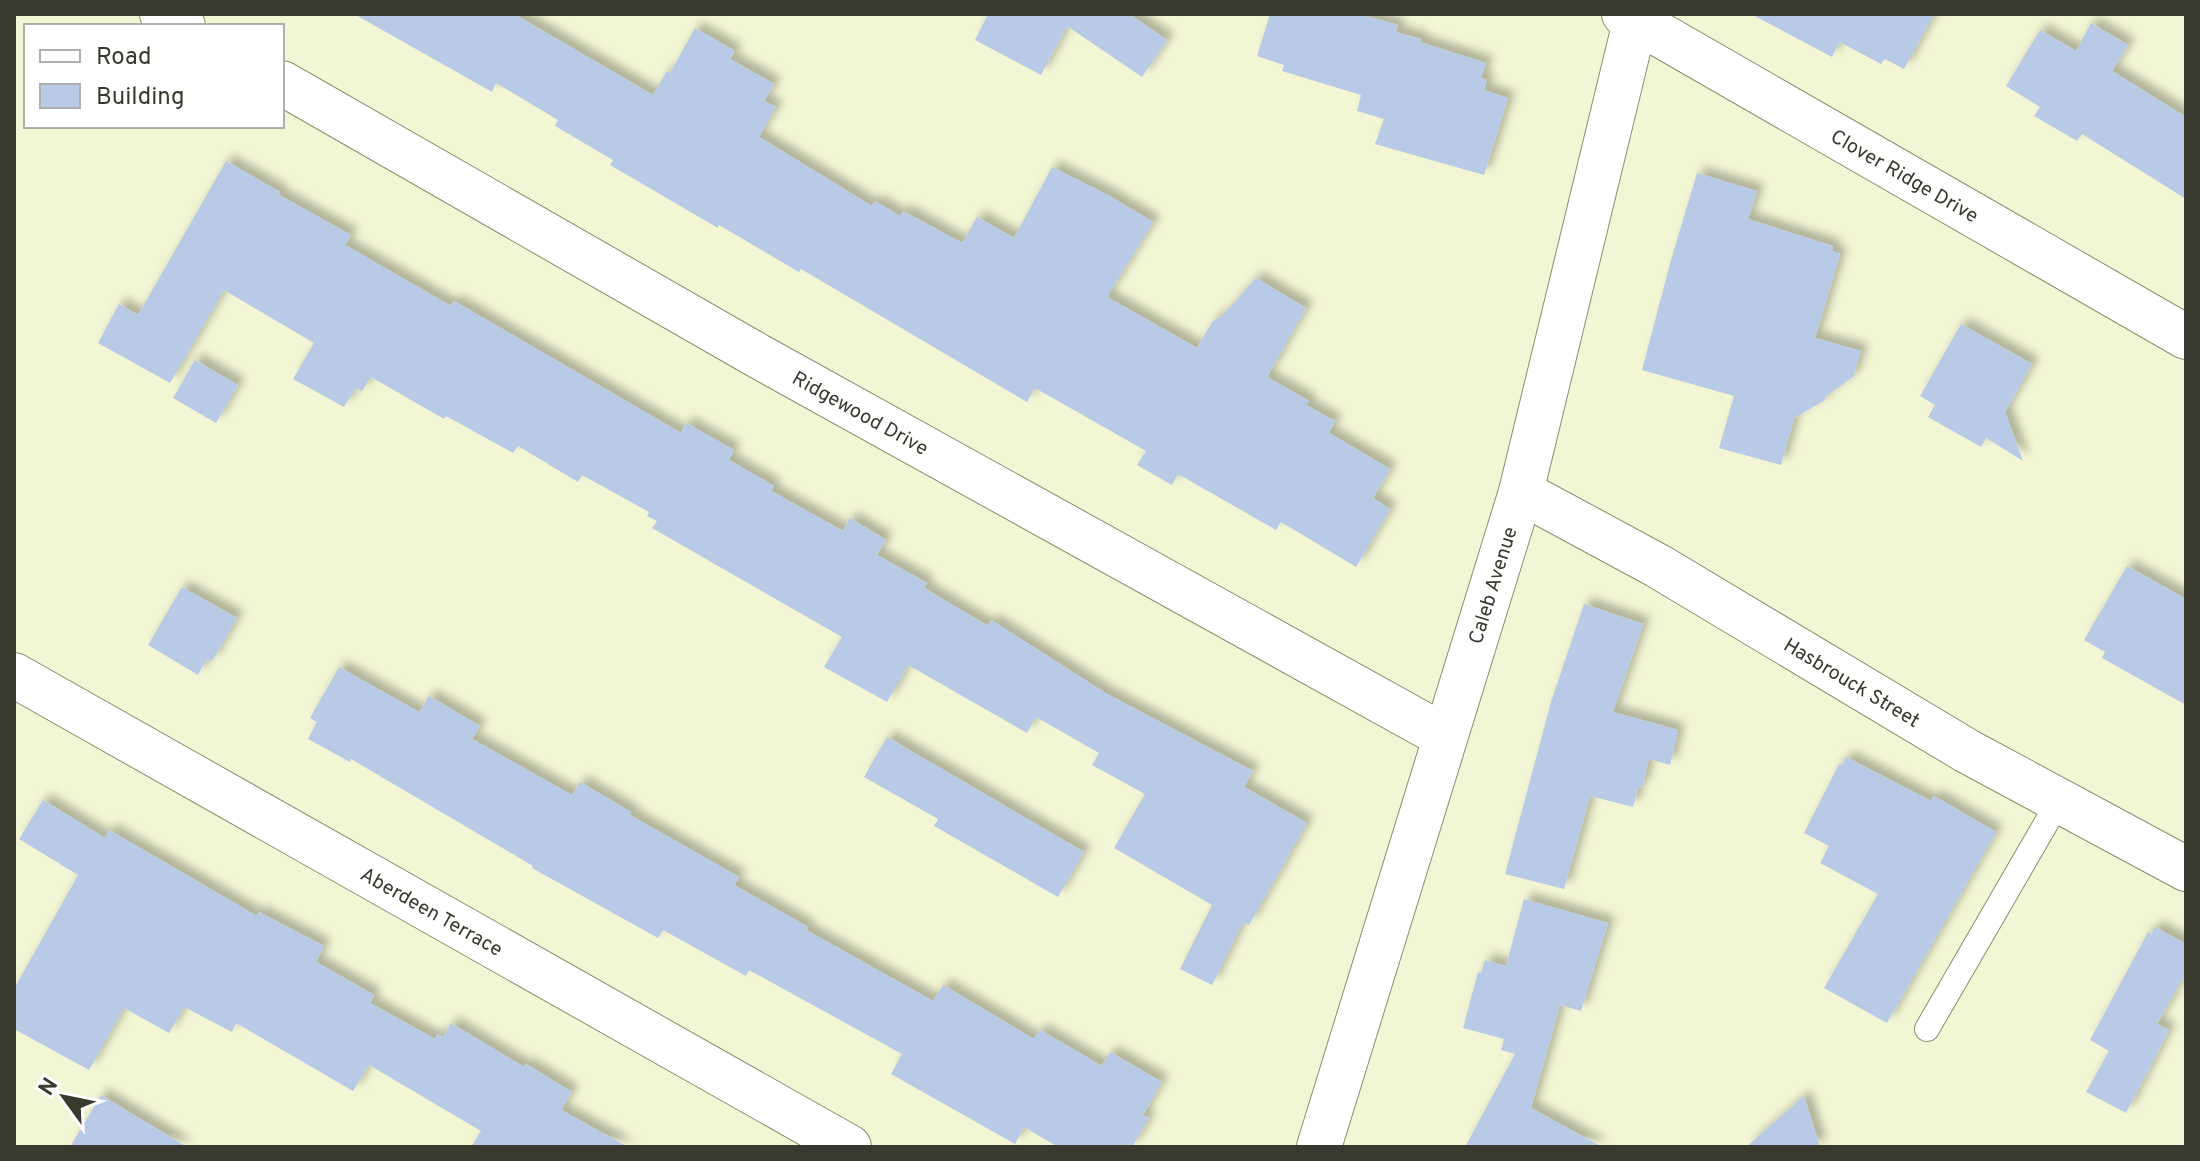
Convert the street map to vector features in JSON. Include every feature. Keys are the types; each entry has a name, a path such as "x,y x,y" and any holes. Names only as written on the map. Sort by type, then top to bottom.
{"street":[{"path":"162,14 180,24"},
{"name":"Clover Ridge Drive","path":"1632,16 2186,337"},
{"name":"Caleb Avenue","path":"1319,1147 1521,492 1632,16"},
{"name":"Ridgewood Drive","path":"284,84 760,357 1444,736"},
{"name":"Hasbrouck Street","path":"1521,492 1658,566 1967,751 2186,869"},
{"name":"Aberdeen Terrace","path":"14,675 849,1147"}],"lane":[{"path":"1927,1029 2059,801"}],"building":[{"path":"354,14 514,14 653,95 667,71 670,73 695,28 735,51 730,59 774,84 764,101 776,107 759,137 872,206 875,201 900,216 903,211 962,243 977,217 1014,238 1052,167 1153,222 1107,297 1197,348 1212,322 1223,315 1256,278 1306,308 1267,377 1309,401 1306,405 1335,421 1329,433 1390,469 1373,498 1390,509 1356,567 1281,522 1276,530 1178,474 1172,485 1137,465 1146,451 1035,388 1027,402 801,269 799,272 719,225 718,228 610,165 613,160 555,126 558,120 496,83 492,92"},
{"path":"988,14 1129,14 1167,40 1142,77 1067,26 1041,75 975,40"},
{"path":"1270,14 1359,14 1398,25 1396,32 1421,39 1420,42 1486,63 1481,78 1487,80 1484,90 1508,98 1484,175 1375,144 1384,119 1357,111 1361,95 1282,71 1284,65 1257,56"},
{"path":"1751,14 1934,14 1904,69 1885,59 1881,64 1840,42 1832,57"},
{"path":"2091,23 2128,45 2112,71 2186,117 2186,199 2082,134 2077,141 2034,116 2040,107 2006,86 2040,30 2076,51"},
{"path":"226,161 351,235 345,245 451,306 454,301 681,433 686,423 734,450 729,460 774,486 771,491 843,531 850,518 886,540 877,555 927,583 924,588 988,626 991,620 1107,694 1253,771 1244,787 1307,823 1249,925 1243,922 1212,985 1180,969 1212,905 1114,848 1145,794 1092,765 1099,753 1036,717 1027,733 908,665 887,702 824,667 842,637 652,528 657,521 647,516 649,512 582,475 578,482 518,446 513,453 446,416 444,419 371,377 362,391 356,388 344,407 293,379 314,343 224,290 170,383 98,343 119,304 138,315"},
{"path":"1697,173 1757,191 1748,219 1833,246 1832,251 1840,254 1815,338 1861,351 1853,377 1826,396 1825,400 1794,418 1781,465 1719,448 1734,396 1642,370"},
{"path":"1961,324 2032,364 2005,412 2023,461 1986,438 1981,447 1928,417 1935,405 1920,396"},
{"path":"195,360 238,385 216,423 173,398"},
{"path":"2127,566 2186,599 2186,705 2102,658 2105,652 2084,640"},
{"path":"182,587 237,618 212,661 207,659 198,675 148,645"},
{"path":"1584,604 1643,624 1613,712 1678,730 1670,765 1649,759 1642,788 1639,786 1633,807 1590,796 1564,889 1505,874 1551,702"},
{"path":"339,667 419,712 429,696 480,726 472,739 572,795 580,782 631,812 630,815 739,877 734,885 808,927 806,930 933,1001 943,985 1034,1039 1040,1030 1102,1066 1110,1052 1162,1082 1143,1115 1149,1118 1132,1147 1058,1147 1024,1127 1015,1144 891,1074 902,1054 749,970 746,976 663,930 658,938 532,868 351,759 350,762 308,739 317,722 310,718"},
{"path":"887,737 1084,852 1058,897 934,826 938,819 864,777"},
{"path":"1846,757 1931,801 1934,796 1996,832 1887,1023 1824,988 1878,894 1820,863 1829,846 1804,833 1839,764 1842,765"},
{"path":"43,800 105,838 109,830 257,916 259,912 324,946 316,962 374,995 370,1003 435,1039 438,1034 443,1037 451,1023 524,1067 526,1064 572,1092 561,1110 628,1147 471,1147 481,1131 369,1065 353,1091 236,1023 232,1032 184,1007 169,1033 124,1008 89,1070 14,1029 14,989 78,875 19,839"},
{"path":"1524,899 1608,923 1581,1011 1560,1005 1531,1108 1602,1147 1465,1147 1515,1054 1501,1050 1504,1039 1463,1028 1478,972 1481,973 1485,960 1506,966"},
{"path":"2155,927 2186,944 2186,972 2157,1024 2169,1030 2126,1113 2086,1092 2109,1051 2090,1040 2148,932 2151,934"},
{"path":"101,1095 187,1147 70,1147"},
{"path":"1804,1096 1820,1147 1746,1147"}]}
